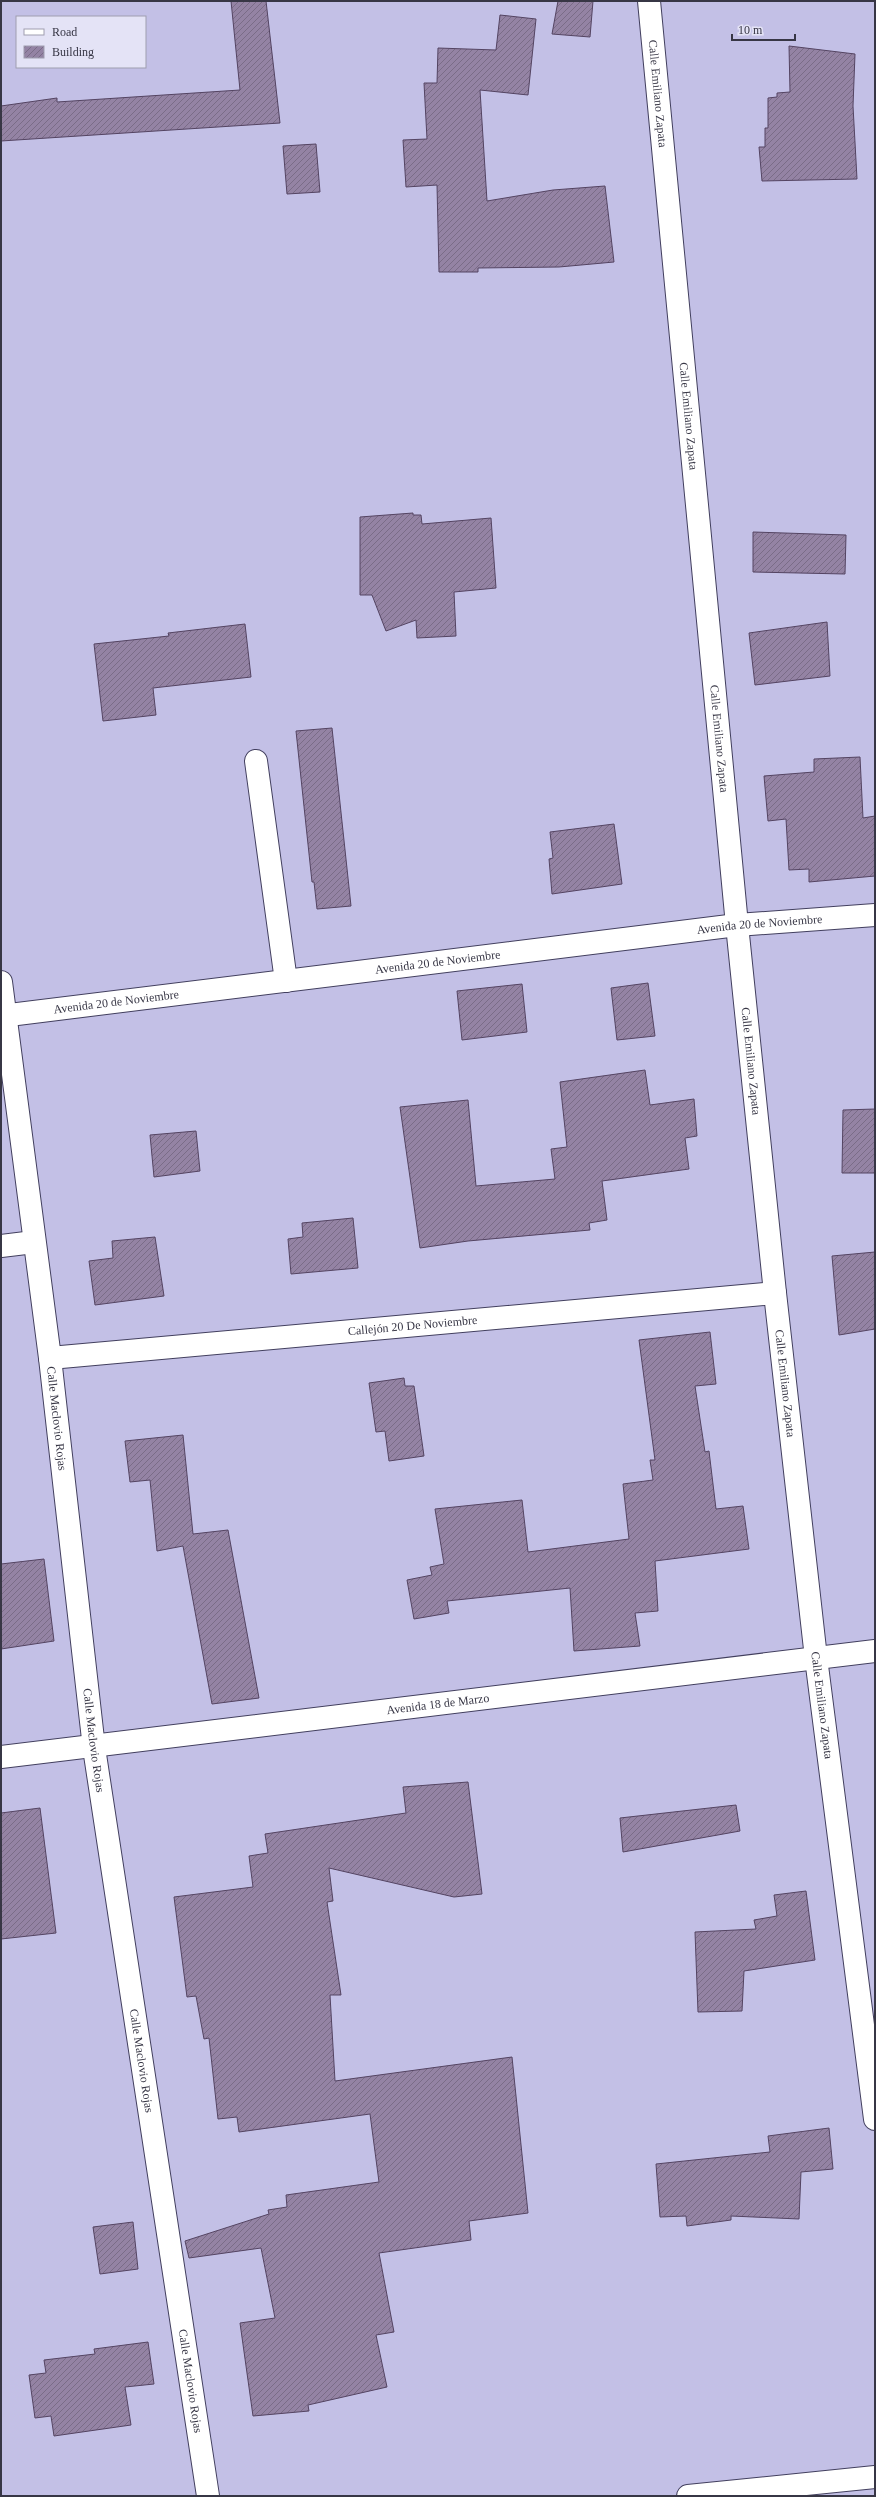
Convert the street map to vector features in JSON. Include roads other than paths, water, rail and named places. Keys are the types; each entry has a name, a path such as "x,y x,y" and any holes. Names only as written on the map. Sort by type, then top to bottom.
{"street":[{"name":"Calle Emiliano Zapata","path":"649,1 737,925 776,1293 816,1658 875,2119"},
{"path":"256,761 286,981"},
{"name":"Avenida 20 de Noviembre","path":"3,1016 737,925 875,915"},
{"name":"Calle Maclovio Rojas","path":"1,982 3,1016 50,1358 94,1748 208,2496"},
{"path":"1,1246 34,1242"},
{"name":"Callejón 20 De Noviembre","path":"50,1358 776,1293"},
{"name":"Avenida 18 de Marzo","path":"1,1757 94,1748 816,1658 875,1652"},
{"path":"688,2496 875,2477"}]}
